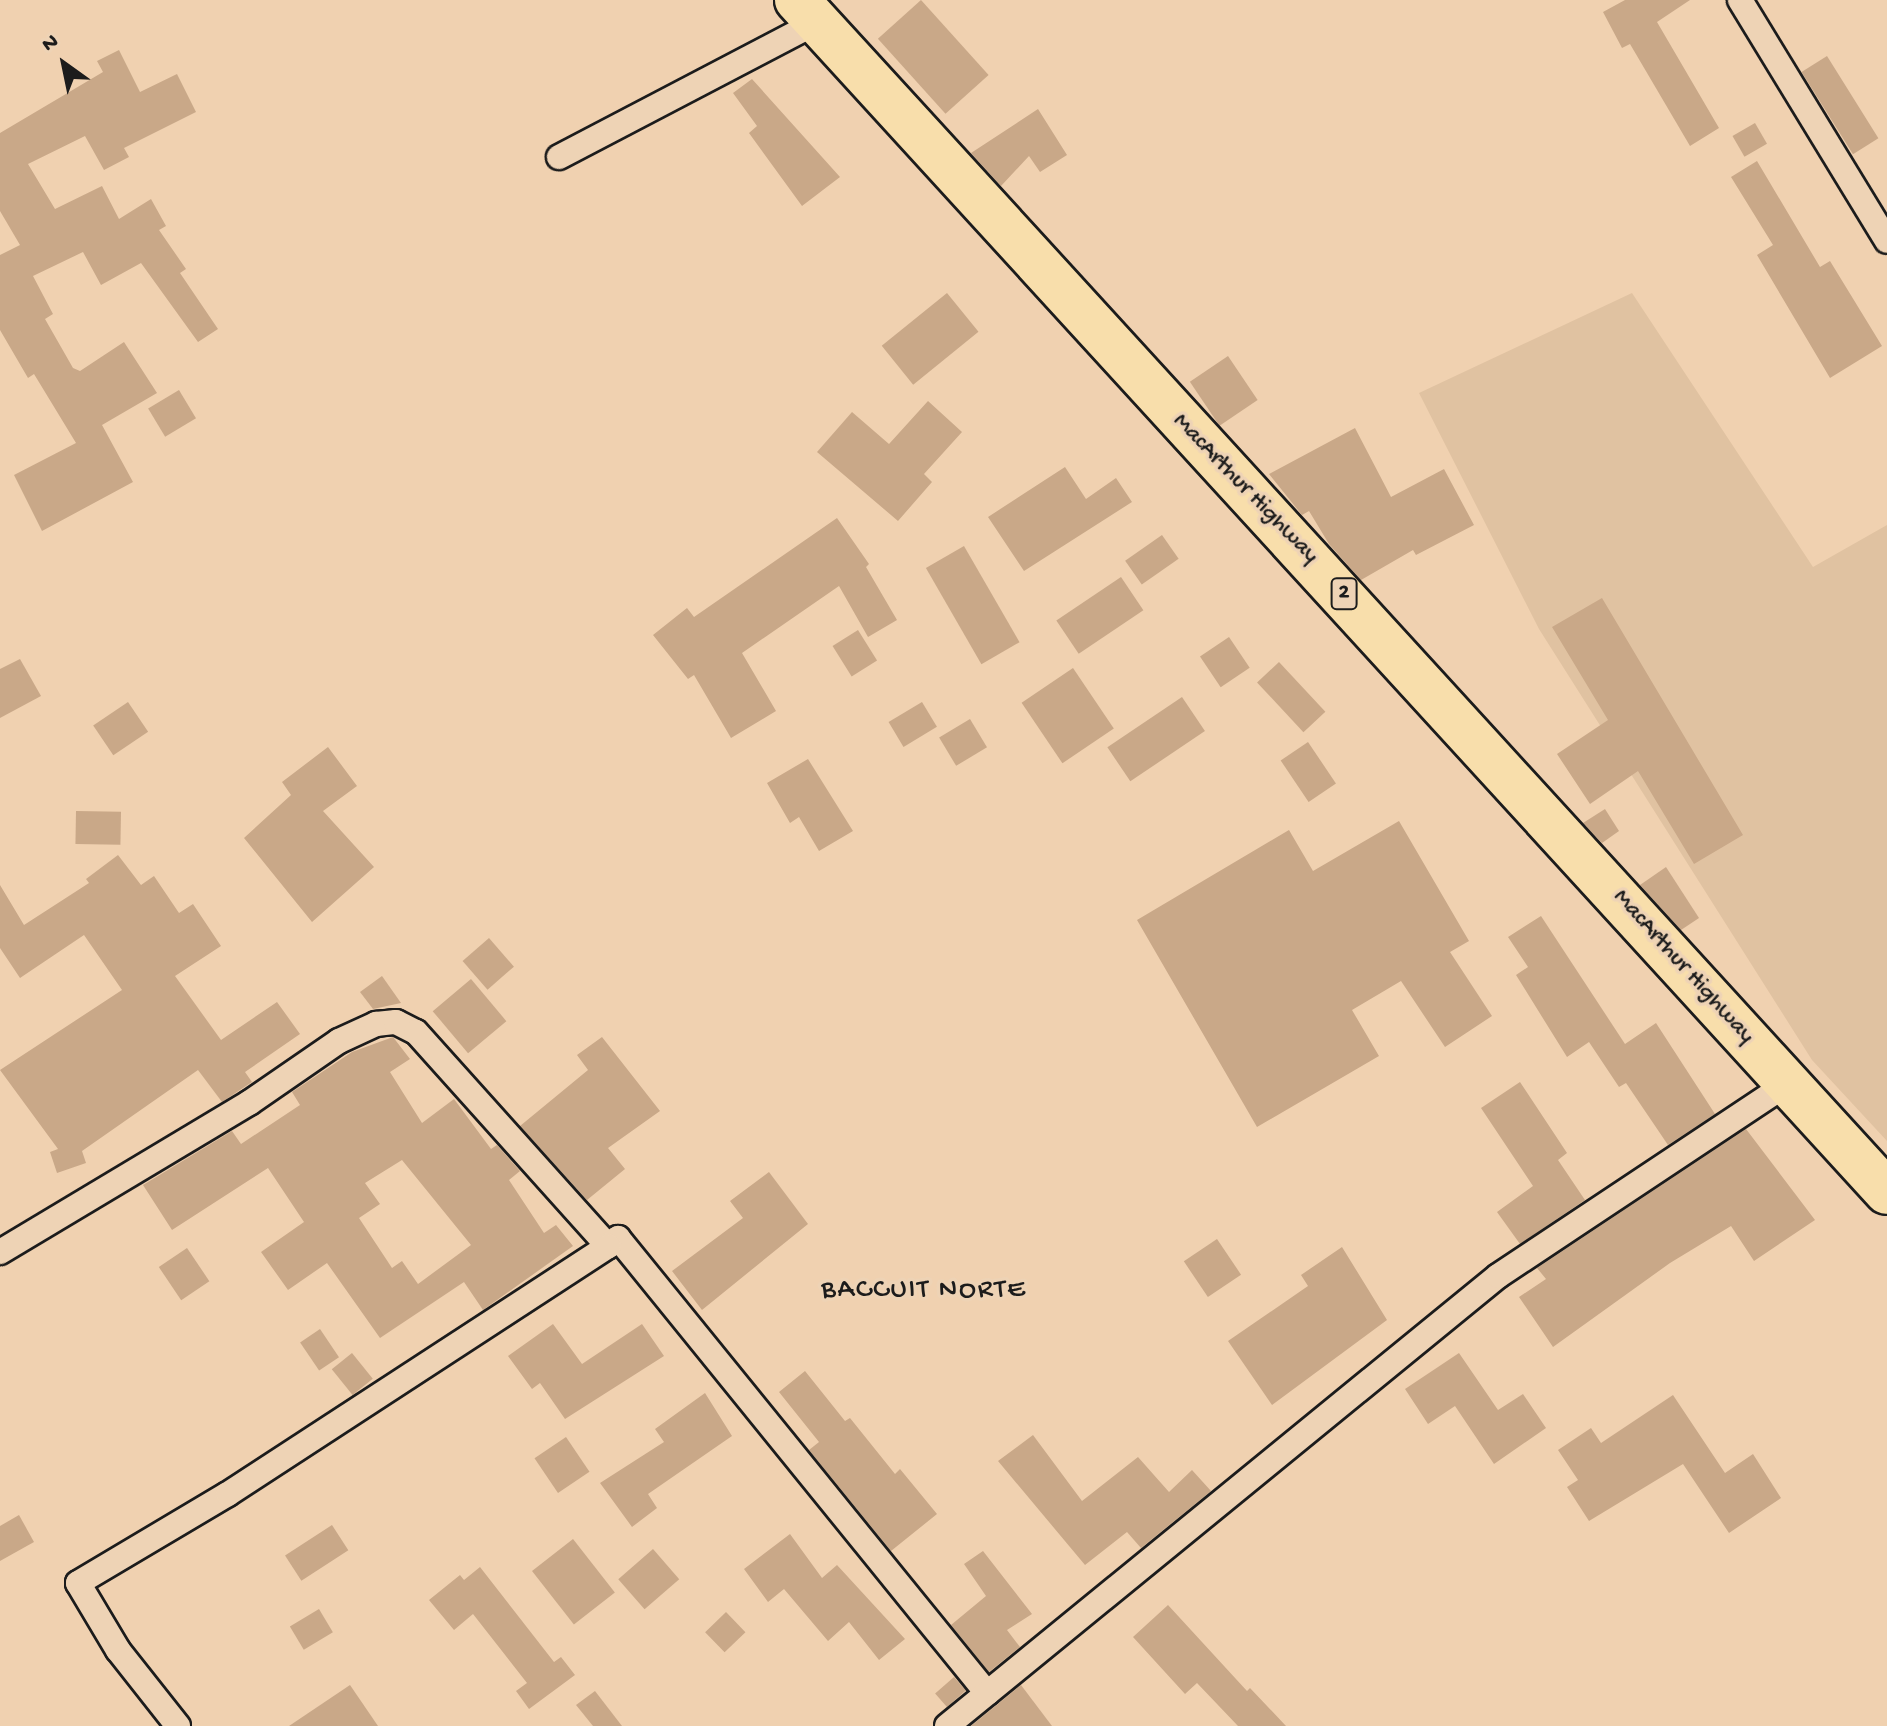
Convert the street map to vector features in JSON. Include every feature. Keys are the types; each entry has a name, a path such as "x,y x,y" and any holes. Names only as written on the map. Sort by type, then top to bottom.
{"highway":[{"name":"MacArthur Highway","path":"807,11 1887,1192"}],"street":[{"path":"1740,0 1887,241"},
{"path":"559,157 807,11"},
{"path":"0,1252 238,1110 339,1041 376,1024 396,1022 416,1032 608,1246"},
{"path":"947,1726 1498,1276 1789,1083"},
{"path":"178,1726 118,1650 78,1583 228,1494 618,1238 987,1693"}],"shaded area":[{"path":"1632,293 1813,567 1887,525 1887,1141 1812,1060 1539,629 1419,393"}],"building":[{"path":"921,0 989,75 945,114 878,39"},
{"path":"1625,0 1690,0 1657,22 1719,128 1690,146 1630,44 1622,48 1603,12"},
{"path":"119,50 140,92 177,74 196,112 124,148 129,157 104,170 85,136 28,164 55,209 102,186 119,219 151,199 166,226 159,230 186,269 180,273 218,329 198,342 141,263 101,285 83,252 33,276 53,314 45,319 73,368 80,371 124,342 157,393 102,425 133,482 42,531 14,475 76,443 34,374 28,378 0,330 0,255 20,245 0,211 0,133 103,72 97,61"},
{"path":"1827,56 1878,138 1853,154 1802,72"},
{"path":"752,79 840,177 802,206 749,133 757,126 733,93"},
{"path":"1038,109 1067,155 1040,172 1029,156 1001,186 971,153"},
{"path":"1755,123 1767,144 1744,157 1732,136"},
{"path":"1757,161 1820,267 1830,261 1882,346 1830,378 1757,255 1773,245 1731,177"},
{"path":"947,293 978,332 913,385 882,346"},
{"path":"1228,356 1258,400 1220,426 1190,382"},
{"path":"179,390 196,418 165,437 148,409"},
{"path":"928,401 962,432 924,474 932,482 898,521 817,452 852,412 889,444"},
{"path":"1355,428 1391,497 1444,469 1474,525 1416,555 1413,550 1361,580 1329,544 1309,511 1302,515 1269,474"},
{"path":"1065,467 1086,499 1116,478 1132,502 1024,571 988,517"},
{"path":"837,518 869,564 866,567 897,620 868,637 839,586 742,653 776,711 731,738 694,675 688,679 653,635 687,608 694,617"},
{"path":"1162,535 1179,559 1142,585 1125,561"},
{"path":"964,546 1020,642 981,664 926,568"},
{"path":"1121,577 1143,610 1079,654 1056,621"},
{"path":"1602,598 1743,835 1694,864 1638,771 1590,804 1557,754 1608,720 1552,627"},
{"path":"858,630 877,661 852,676 833,646"},
{"path":"1229,637 1250,668 1221,687 1200,657"},
{"path":"20,659 41,696 0,718 0,669"},
{"path":"1279,662 1325,712 1303,732 1257,682"},
{"path":"1073,668 1114,729 1062,763 1022,703"},
{"path":"1182,697 1205,731 1130,781 1107,747"},
{"path":"128,702 148,732 113,755 93,725"},
{"path":"922,702 937,727 904,747 889,722"},
{"path":"970,719 987,747 956,766 939,738"},
{"path":"1308,742 1336,783 1309,802 1281,760"},
{"path":"328,747 357,786 323,811 374,867 312,922 244,838 291,795 282,782"},
{"path":"808,759 853,831 819,851 799,817 790,823 767,783"},
{"path":"1605,809 1619,831 1602,843 1583,823"},
{"path":"76,811 121,812 120,845 75,844"},
{"path":"1399,821 1469,941 1450,952 1492,1016 1445,1047 1401,981 1352,1010 1379,1056 1257,1127 1137,920 1289,830 1313,871"},
{"path":"118,855 141,885 154,876 179,913 193,904 221,946 175,976 221,1040 277,1002 300,1034 245,1072 252,1082 222,1102 198,1070 82,1151 86,1163 57,1173 50,1152 58,1149 0,1070 122,990 84,935 20,978 0,948 0,885 24,925 89,883 86,879"},
{"path":"1666,867 1699,918 1681,930 1640,885"},
{"path":"1541,916 1625,1044 1656,1023 1715,1114 1668,1145 1626,1083 1619,1087 1589,1042 1567,1057 1516,975 1528,967 1508,937"},
{"path":"489,938 514,967 488,990 463,961"},
{"path":"382,976 401,1003 373,1009 360,992"},
{"path":"471,979 506,1021 468,1053 433,1011"},
{"path":"393,1037 410,1059 390,1072 422,1123 454,1099 491,1149 497,1145 520,1171 509,1180 544,1233 556,1225 573,1246 483,1310 464,1282 380,1338 327,1263 288,1290 261,1252 304,1222 268,1168 172,1230 143,1185 232,1131 241,1144 300,1105 292,1092 352,1052","holes":["402,1160 471,1245 418,1284 402,1261 392,1268 359,1218 380,1204 365,1183"]},
{"path":"602,1037 660,1111 608,1148 625,1169 587,1200 520,1126 588,1070 577,1055"},
{"path":"1520,1082 1567,1153 1558,1160 1585,1200 1520,1244 1497,1212 1533,1186 1481,1108"},
{"path":"1746,1129 1815,1220 1754,1261 1731,1226 1670,1263 1553,1347 1519,1297 1546,1279 1537,1268"},
{"path":"769,1172 808,1224 702,1310 672,1271 743,1218 730,1201"},
{"path":"1217,1239 1241,1275 1208,1297 1184,1261"},
{"path":"1342,1247 1387,1320 1272,1405 1228,1341 1308,1286 1301,1275"},
{"path":"187,1248 209,1281 181,1300 159,1267"},
{"path":"553,1324 582,1364 642,1324 664,1356 565,1419 540,1383 532,1389 508,1356"},
{"path":"320,1329 339,1357 319,1371 300,1342"},
{"path":"352,1353 373,1379 353,1395 332,1369"},
{"path":"1459,1353 1498,1410 1523,1394 1546,1428 1494,1464 1455,1406 1428,1424 1405,1389"},
{"path":"805,1371 845,1421 850,1418 895,1474 900,1469 937,1514 891,1551 809,1450 819,1442 779,1392"},
{"path":"705,1393 732,1436 648,1494 657,1508 632,1527 600,1483 664,1442 655,1429"},
{"path":"1673,1395 1725,1473 1753,1454 1781,1498 1729,1533 1683,1464 1589,1521 1567,1487 1578,1480 1558,1450 1591,1428 1601,1443"},
{"path":"1033,1435 1082,1501 1138,1457 1169,1492 1192,1470 1211,1491 1141,1548 1127,1532 1085,1565 998,1461"},
{"path":"566,1437 589,1472 558,1493 534,1458"},
{"path":"19,1515 34,1542 0,1561 0,1526"},
{"path":"332,1525 348,1550 301,1581 285,1555"},
{"path":"790,1534 822,1578 837,1565 905,1639 879,1660 849,1622 828,1641 784,1589 768,1602 744,1569"},
{"path":"573,1539 615,1593 574,1625 532,1571"},
{"path":"653,1549 679,1579 645,1609 618,1579"},
{"path":"983,1551 1032,1614 1007,1630 1020,1647 989,1672 951,1625 986,1596 964,1564"},
{"path":"480,1567 554,1662 561,1657 575,1675 529,1709 516,1691 527,1683 473,1614 454,1630 429,1600 460,1575 464,1580"},
{"path":"1168,1605 1247,1691 1250,1688 1286,1726 1238,1726 1197,1683 1185,1694 1133,1637"},
{"path":"319,1609 333,1632 304,1650 290,1627"},
{"path":"726,1612 745,1632 725,1652 705,1632"},
{"path":"954,1677 966,1691 947,1707 935,1693"},
{"path":"350,1685 378,1726 289,1726"},
{"path":"1021,1685 1052,1726 971,1726"},
{"path":"595,1691 622,1726 593,1726 576,1705"}],"district":[{"name":"BACCUIT NORTE","path":"924,1291"}]}
